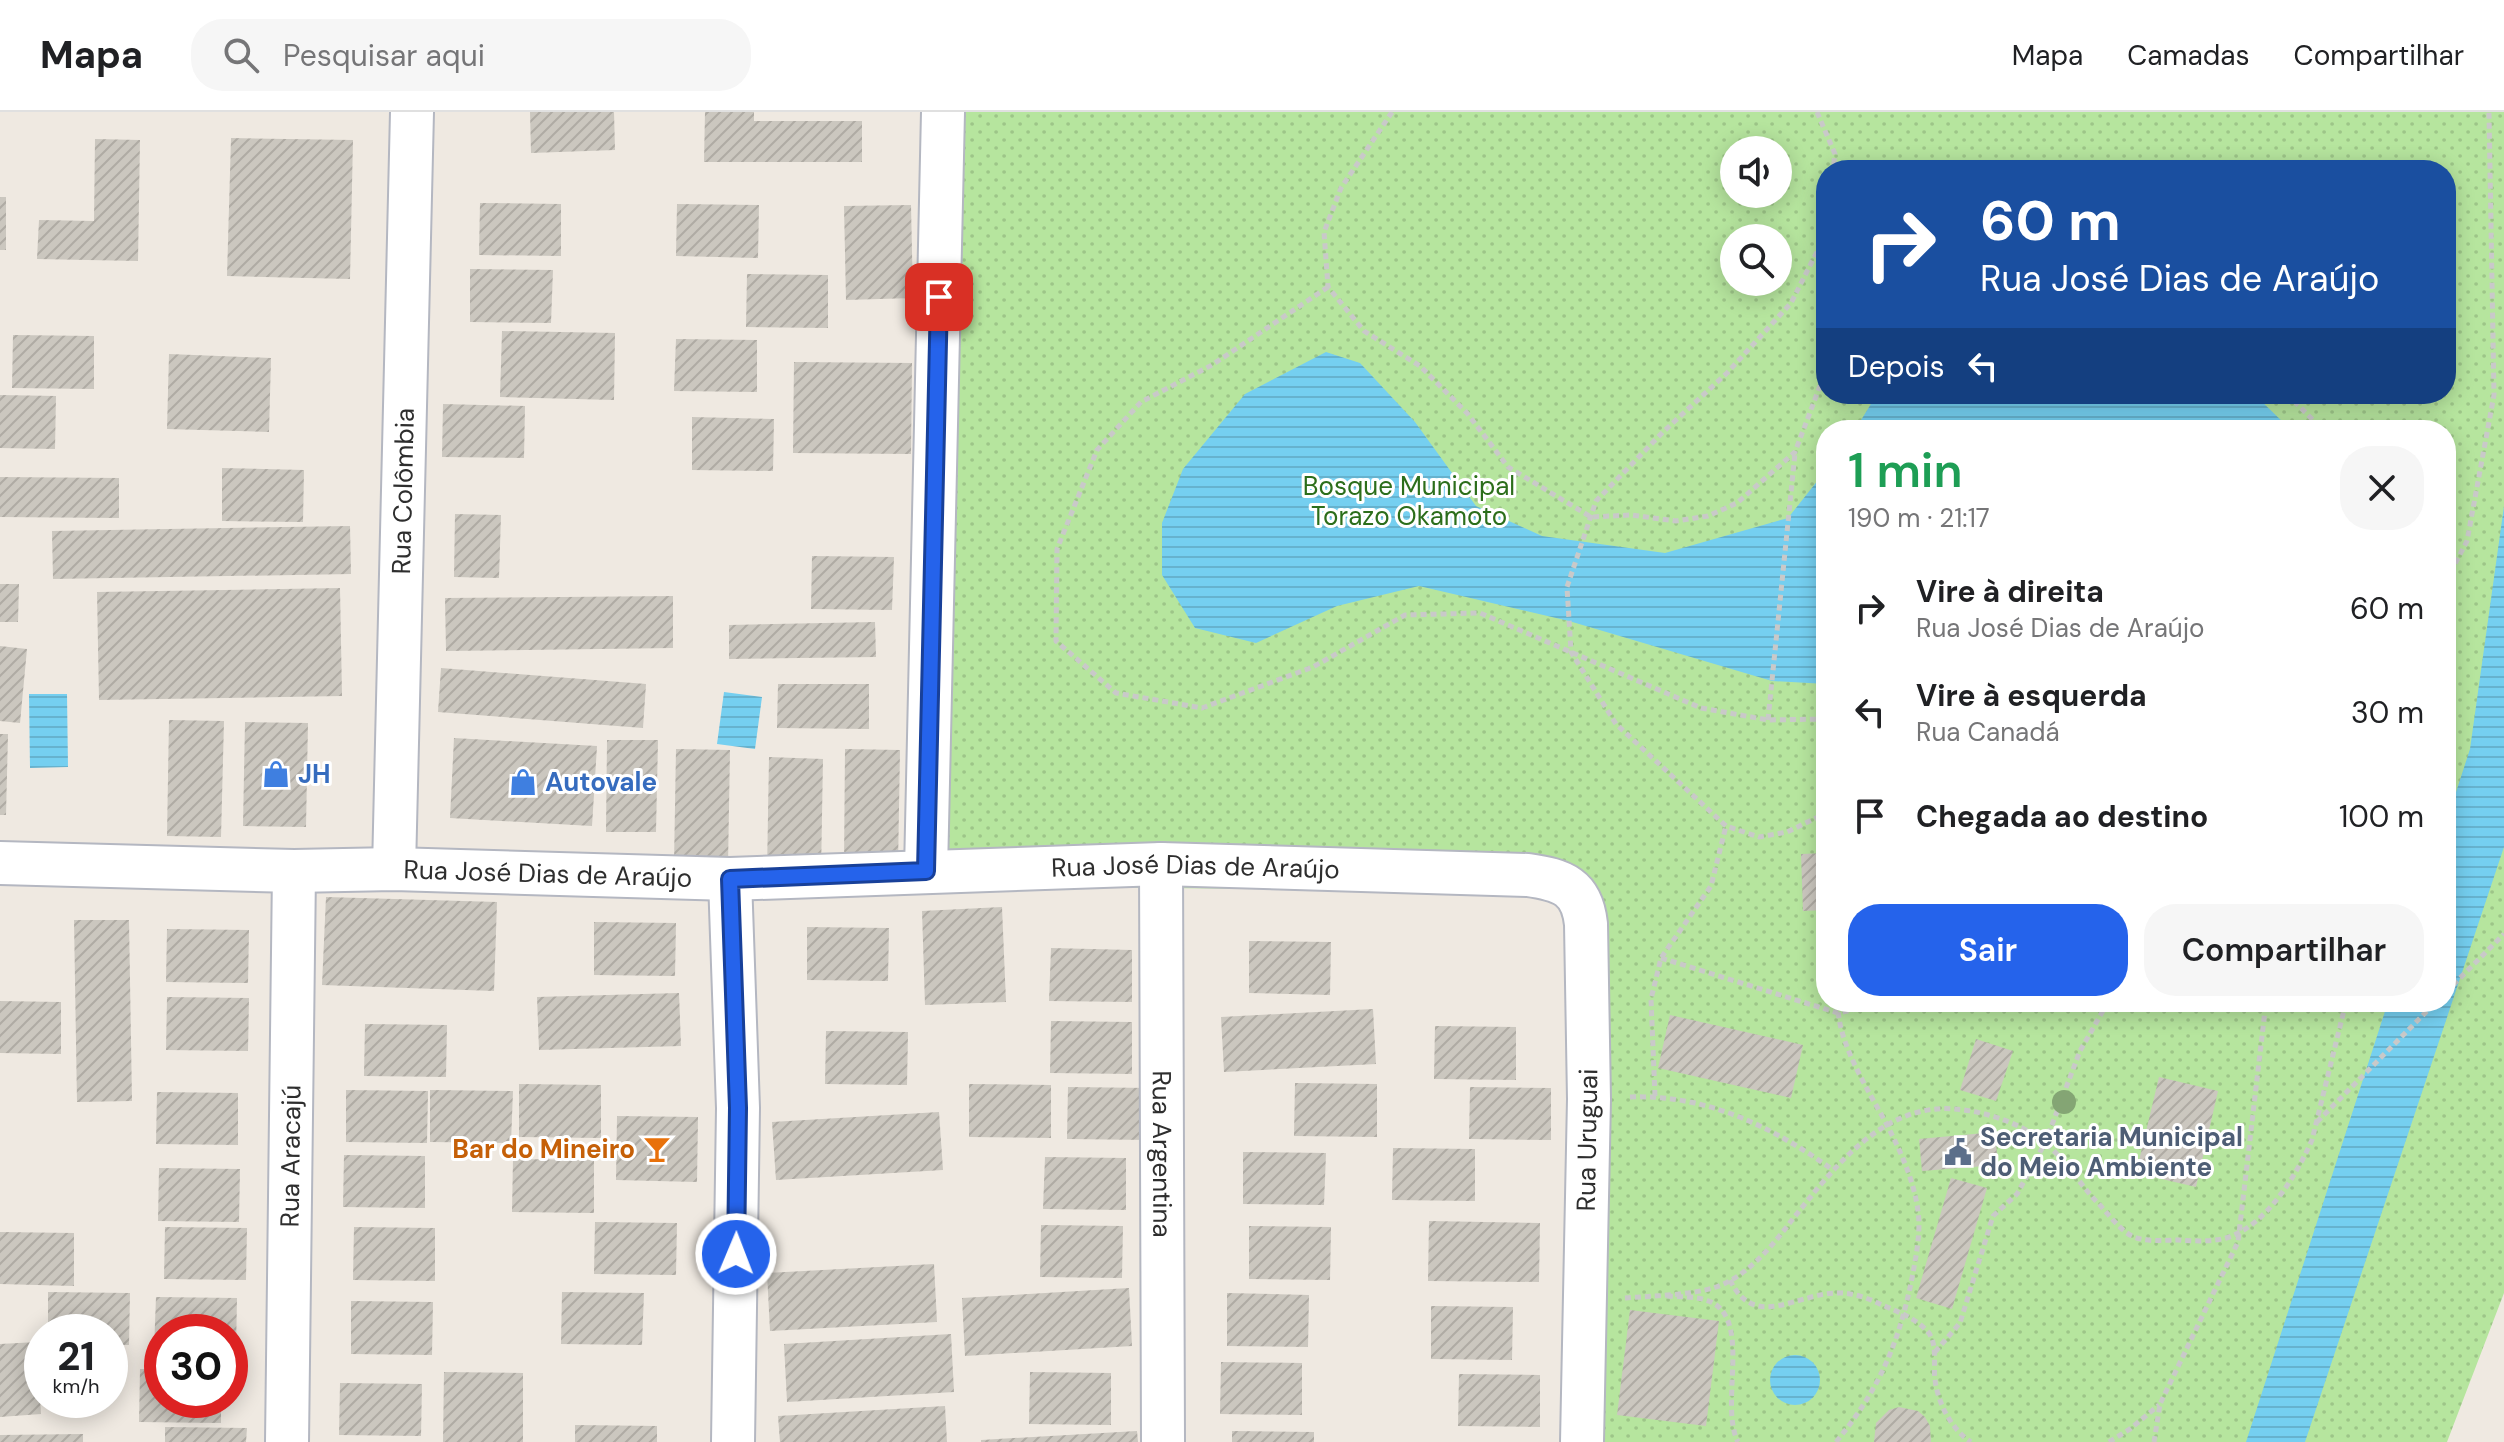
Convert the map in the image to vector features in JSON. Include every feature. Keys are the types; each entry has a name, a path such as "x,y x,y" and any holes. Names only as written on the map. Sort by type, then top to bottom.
{"street":[{"name":"Rua Colômbia","path":"394,869 412,112"},
{"path":"926,871 943,112"},
{"name":"Rua José Dias de Araújo","path":"0,863 294,871 394,869 730,879 1161,864 1528,875"},
{"name":"Rua Argentina","path":"1161,864 1163,1442"},
{"name":"Rua Aracajú","path":"287,1442 294,871"},
{"name":"Rua Uruguai","path":"1528,875 1549,878 1565,885 1577,893 1584,905 1589,1099 1582,1442"},
{"path":"730,879 738,1108 733,1442"}],"path":[{"path":"1392,112 1341,188 1324,232 1328,287 1364,331 1420,366 1467,413 1508,467 1591,517 1631,515 1676,521 1708,516 1737,503 1795,452"},
{"path":"1817,112 1835,154 1834,160"},
{"path":"2456,562 2467,541 2494,395 2489,112"},
{"path":"1816,254 1791,303 1727,373 1663,432 1596,501 1567,587 1571,652 1616,724 1726,826 1759,837 1787,832 1816,818"},
{"path":"1328,287 1212,365 1141,402 1097,450 1057,549 1056,641 1116,693 1202,708 1313,667 1405,615 1480,613 1701,708 1768,720 1816,719"},
{"path":"1768,720 1795,452 1816,396"},
{"path":"2297,404 2313,420"},
{"path":"1655,1096 1651,999 1661,958 1711,886 1726,826"},
{"path":"2456,982 2504,934"},
{"path":"1661,958 1816,1006"},
{"path":"1835,1012 1843,1012"},
{"path":"1935,1352 1960,1323 1993,1216 2017,1194 2045,1143 2080,1051 2102,1012"},
{"path":"2154,1442 2160,1404 2238,1242 2265,1012"},
{"path":"1585,1301 1715,1288 1730,1280 1770,1249 1833,1170 1871,1136 1928,1108 1958,1109 1994,1118 2030,1133 2045,1143 2103,1209 2132,1236 2145,1240 2211,1241 2227,1238 2265,1212 2292,1180 2312,1140 2344,1012"},
{"path":"2316,1123 2426,1012"},
{"path":"1836,1442 1877,1386 1893,1353 1905,1315 1916,1258 1918,1213 1907,1166 1855,1067 1838,1013"},
{"path":"1589,1099 1655,1096 1702,1104 1758,1123 1796,1143 1833,1170"},
{"path":"1730,1280 1737,1295 1763,1308 1783,1307 1807,1296 1838,1293 1861,1296 1905,1315 1929,1333 1935,1352 1935,1380 1941,1405 1961,1435 1971,1442"},
{"path":"1658,1295 1709,1301 1730,1322 1733,1339 1730,1385 1733,1432 1738,1442"},
{"path":"2109,1442 2160,1404"}],"green space":[{"name":"Bosque Municipal Torazo Okamoto","path":"947,112 2504,112 2504,1293 2447,1442 1576,1442 1577,914 1532,891 915,886"}],"water":[{"path":"1326,352 1360,363 1415,422 1476,506 1542,536 1665,553 1788,518 1816,483 1816,683 1772,681 1569,621 1419,586 1337,606 1256,643 1195,628 1162,575 1162,523 1183,469 1245,394"},
{"path":"1871,404 2264,404 2281,420 1861,420"},
{"path":"2504,506 2504,847 2456,991 2456,792 2470,749"},
{"path":"724,692 762,697 755,749 717,744"},
{"path":"29,694 67,694 68,767 30,768"},
{"path":"2385,1012 2449,1012 2305,1442 2246,1442"},
{"path":"1795,1355 1813,1362 1820,1380 1813,1398 1795,1405 1777,1398 1770,1380 1777,1362"}],"building":[{"path":"530,112 614,112 615,150 531,153"},
{"path":"705,112 754,112 754,121 862,121 862,162 704,162"},
{"path":"231,138 353,140 350,279 227,276"},
{"path":"95,139 140,140 138,261 37,259 39,220 94,221"},
{"path":"0,197 6,197 6,250 0,250"},
{"path":"480,203 561,204 561,256 479,255"},
{"path":"677,204 759,205 758,258 676,256"},
{"path":"911,205 913,298 846,300 844,206"},
{"path":"470,269 553,270 551,323 470,322"},
{"path":"747,274 828,275 828,328 746,327"},
{"path":"502,331 615,333 614,400 500,397"},
{"path":"13,335 94,336 94,389 12,388"},
{"path":"676,339 757,340 757,392 674,391"},
{"path":"169,354 271,358 269,432 167,429"},
{"path":"794,362 912,363 911,454 793,453"},
{"path":"0,395 56,396 55,449 0,448"},
{"path":"443,404 525,406 524,458 442,457"},
{"path":"692,417 774,419 773,471 692,470"},
{"path":"222,468 304,470 303,522 222,521"},
{"path":"0,477 119,478 119,518 0,517"},
{"path":"455,514 501,515 499,578 454,577"},
{"path":"350,526 351,574 53,579 52,531"},
{"path":"812,556 894,557 892,610 811,609"},
{"path":"0,584 19,584 18,622 0,622"},
{"path":"340,588 342,696 99,700 97,592"},
{"path":"673,596 673,648 446,651 445,598"},
{"path":"875,622 876,657 729,659 729,625"},
{"path":"0,646 27,649 20,723 0,721"},
{"path":"441,668 646,684 643,728 438,712"},
{"path":"778,684 869,684 869,729 777,728"},
{"path":"169,720 224,721 221,837 167,836"},
{"name":"JH","path":"245,722 308,723 306,827 243,826"},
{"path":"0,734 8,734 6,815 0,815"},
{"name":"Autovale","path":"454,738 597,746 592,826 450,818"},
{"path":"607,740 658,740 656,832 606,832"},
{"path":"676,749 730,750 728,865 674,864"},
{"path":"845,749 900,750 898,866 844,865"},
{"path":"769,757 823,759 821,874 767,873"},
{"path":"1816,853 1816,910 1803,911 1801,854"},
{"path":"326,897 497,902 494,991 322,985"},
{"path":"1002,907 1006,1002 925,1005 922,911"},
{"path":"74,920 129,920 132,1101 77,1102"},
{"path":"594,922 676,923 675,976 594,975"},
{"path":"807,927 889,928 888,981 807,980"},
{"path":"167,929 249,930 248,983 166,982"},
{"path":"1249,941 1331,942 1330,995 1249,993"},
{"path":"1051,948 1132,950 1132,1002 1049,1001"},
{"path":"679,993 681,1046 539,1050 537,997"},
{"path":"167,997 249,998 248,1051 166,1050"},
{"path":"0,1001 61,1002 61,1054 0,1053"},
{"path":"1373,1009 1376,1064 1224,1072 1221,1017"},
{"path":"1670,1015 1803,1045 1791,1098 1658,1068"},
{"path":"1051,1021 1132,1022 1132,1074 1050,1073"},
{"path":"365,1024 447,1025 446,1077 364,1076"},
{"path":"1435,1026 1516,1027 1516,1080 1434,1079"},
{"path":"826,1031 908,1032 907,1085 825,1084"},
{"path":"1976,1039 2013,1051 1996,1101 1960,1090"},
{"path":"2159,1077 2218,1091 2196,1187 2136,1173"},
{"path":"1295,1083 1377,1084 1377,1137 1294,1136"},
{"path":"519,1084 601,1085 601,1138 519,1137"},
{"path":"969,1084 1051,1085 1051,1138 969,1137"},
{"path":"1068,1087 1150,1088 1149,1140 1067,1139"},
{"path":"1470,1087 1551,1088 1551,1140 1469,1139"},
{"path":"346,1090 428,1091 427,1143 346,1142"},
{"path":"430,1090 513,1091 511,1143 430,1142"},
{"path":"157,1092 238,1093 238,1145 156,1144"},
{"path":"939,1112 943,1170 776,1180 772,1122"},
{"name":"Bar do Mineiro","path":"617,1116 698,1117 697,1182 616,1180"},
{"name":"Secretaria Municipal do Meio Ambiente","path":"1995,1132 1998,1165 1922,1171 1919,1139"},
{"path":"1393,1148 1475,1149 1475,1201 1392,1200"},
{"path":"1243,1152 1326,1153 1324,1205 1243,1204"},
{"path":"344,1155 425,1156 425,1208 343,1207"},
{"path":"1045,1157 1126,1158 1126,1210 1043,1209"},
{"path":"513,1159 594,1160 594,1213 512,1212"},
{"path":"159,1168 240,1169 239,1222 158,1221"},
{"path":"1951,1178 1987,1188 1952,1309 1916,1298"},
{"path":"1429,1221 1540,1223 1539,1282 1428,1281"},
{"path":"595,1222 677,1223 676,1275 594,1274"},
{"path":"1041,1225 1123,1226 1122,1278 1040,1277"},
{"path":"1249,1226 1331,1227 1330,1280 1249,1279"},
{"path":"165,1227 247,1228 246,1280 164,1279"},
{"path":"354,1227 435,1228 435,1281 353,1280"},
{"path":"0,1232 74,1233 74,1286 0,1284"},
{"path":"934,1264 937,1322 770,1331 767,1273"},
{"path":"1129,1288 1132,1346 965,1356 962,1298"},
{"path":"48,1292 130,1293 129,1345 128,1314 48,1314"},
{"path":"562,1292 644,1293 642,1345 561,1344"},
{"path":"1227,1293 1309,1295 1308,1347 1227,1346"},
{"path":"156,1297 237,1298 237,1314 155,1314"},
{"path":"351,1301 433,1302 432,1355 351,1354"},
{"path":"1431,1306 1513,1307 1512,1360 1431,1359"},
{"path":"1630,1310 1719,1321 1706,1426 1617,1415"},
{"path":"951,1334 954,1392 787,1402 784,1344"},
{"path":"24,1343 24,1415 0,1417 0,1344"},
{"path":"1221,1362 1302,1363 1302,1415 1220,1414"},
{"path":"140,1369 144,1369 144,1418 221,1418 221,1423 139,1422"},
{"path":"444,1372 523,1373 523,1442 443,1442"},
{"path":"1030,1372 1111,1373 1111,1425 1029,1424"},
{"path":"1459,1374 1540,1375 1540,1427 1458,1426"},
{"path":"340,1383 422,1384 421,1436 339,1435"},
{"path":"945,1406 947,1442 780,1442 778,1416"},
{"path":"1899,1407 1918,1411 1925,1417 1930,1426 1931,1442 1874,1442 1876,1423 1889,1410"},
{"path":"575,1425 657,1426 657,1442 575,1442"},
{"path":"165,1427 247,1428 246,1442 165,1442"},
{"path":"1137,1431 1138,1442 981,1442 981,1440"},
{"path":"1232,1431 1314,1432 1314,1442 1232,1442"},
{"path":"83,1434 83,1442 0,1442 0,1435"}],"place":[{"name":"JH","path":"276,774"},
{"name":"Autovale","path":"523,782"},
{"name":"Bar do Mineiro","path":"657,1149"},
{"name":"Secretaria Municipal do Meio Ambiente","path":"1958,1152"}],"route":[{"path":"736,1254 738,1108 730,879 926,871 939,297"}]}
